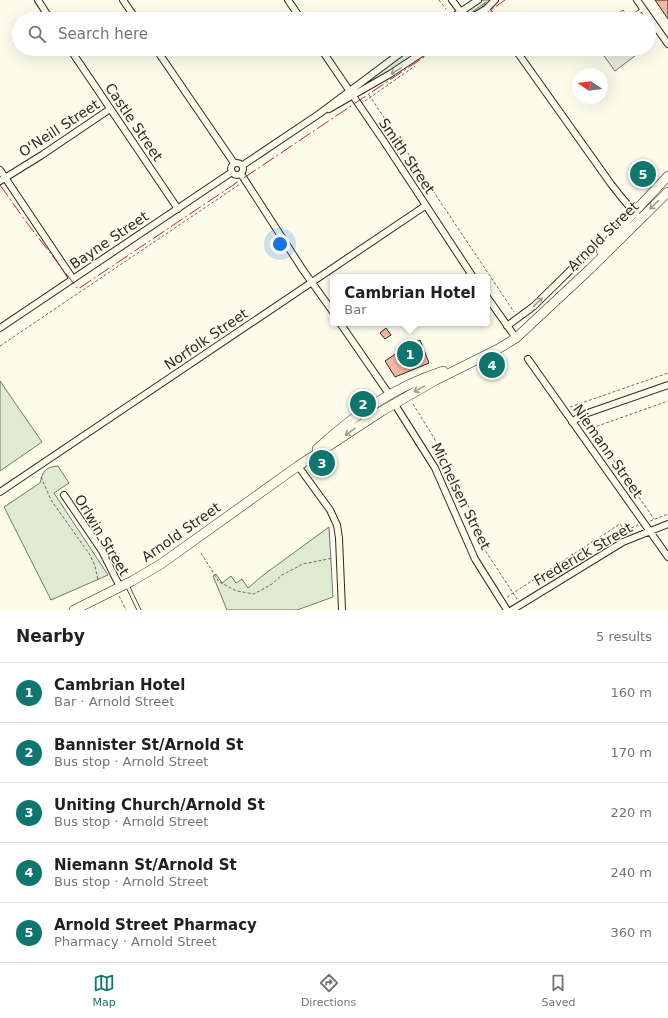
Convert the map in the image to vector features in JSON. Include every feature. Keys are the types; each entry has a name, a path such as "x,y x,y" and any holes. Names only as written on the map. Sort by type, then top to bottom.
{"main road":[{"name":"Arnold Street","path":"74,610 123,585 173,556 298,466 394,403 466,364 498,349 516,338 590,269 637,215 668,176"},
{"name":"Arnold Street","path":"574,283 607,244 637,215 668,192"},
{"name":"Arnold Street","path":"298,466 339,430 389,394 418,380 466,364"},
{"name":"Michelsen Street","path":"389,394 394,403"}],"street":[{"path":"38,0 46,12"},
{"path":"123,0 131,12"},
{"path":"288,0 296,12"},
{"path":"452,0 460,12 478,0"},
{"path":"481,12 495,0"},
{"path":"637,0 645,12"},
{"path":"656,27 668,44"},
{"name":"Castle Street","path":"75,56 178,209"},
{"path":"161,56 234,163"},
{"name":"Smith Street","path":"326,56 388,147 425,206 471,274"},
{"path":"351,94 397,56"},
{"path":"243,165 351,94 402,67 418,56"},
{"path":"520,56 611,184 637,215"},
{"name":"O'Neill Street","path":"2,179 42,155 110,109"},
{"path":"234,163 240,163 243,165"},
{"path":"234,163 231,167 232,172 235,175 241,174"},
{"path":"241,174 244,170 243,165"},
{"path":"0,170 2,179 73,279"},
{"name":"Bayne Street","path":"0,328 232,172"},
{"path":"241,174 330,308"},
{"name":"Norfolk Street","path":"0,492 425,206"},
{"name":"Arnold Street","path":"507,326 534,306 594,247 607,244"},
{"path":"490,301 516,338"},
{"path":"342,326 389,394"},
{"name":"Niemann Street","path":"528,359 668,557"},
{"path":"572,422 582,415 668,385"},
{"name":"Michelsen Street","path":"394,403 435,468 476,559 507,610"},
{"path":"298,466 330,510 335,520 338,532 340,557 342,610"},
{"name":"Orlwin Street","path":"64,494 123,585"},
{"name":"Frederick Street","path":"512,610 623,542 668,524"}],"lane":[{"path":"639,12 643,9"},
{"path":"123,585 139,610"}],"path":[{"path":"439,0 446,9"},
{"path":"361,103 414,66"},
{"path":"367,91 489,274"},
{"path":"0,346 241,184"},
{"path":"490,276 516,315"},
{"path":"564,409 668,373"},
{"path":"592,428 668,401"},
{"path":"412,403 434,438 457,483 476,522 481,544 517,599"},
{"path":"588,423 654,519"},
{"path":"41,478 55,506 90,555 95,566 98,580"},
{"path":"647,522 668,514"},
{"path":"506,597 620,524 625,531 640,524"},
{"path":"201,553 219,582 237,591 254,594 272,584 282,575 303,564 340,557"}],"green space":[{"path":"483,0 492,0 482,9 481,8 486,2 472,12 465,12"},
{"path":"402,56 412,56 369,84 367,80"},
{"path":"0,381 42,442 0,471"},
{"path":"58,466 69,483 54,493 108,575 51,600 4,507 40,483 45,470 50,467"},
{"path":"329,527 333,597 297,610 227,610 213,576 216,574 222,583 231,576 236,583 242,579 248,588"}],"shaded area":[{"path":"604,56 635,56 615,71"}],"building":[{"path":"655,0 668,0 668,19"},
{"path":"386,328 391,335 385,339 380,333"},
{"path":"420,340 429,363 395,377 385,361 406,347"}],"power":[{"path":"488,12 505,0"},
{"path":"0,185 27,223 78,289 426,56"}],"place":[{"name":"Arnold Street Pharmacy","path":"643,174"},
{"name":"Cambrian Hotel","path":"410,354"},
{"name":"Niemann St/Arnold St","path":"492,365"},
{"name":"Bannister St/Arnold St","path":"363,404"},
{"name":"Uniting Church/Arnold St","path":"322,463"}]}
